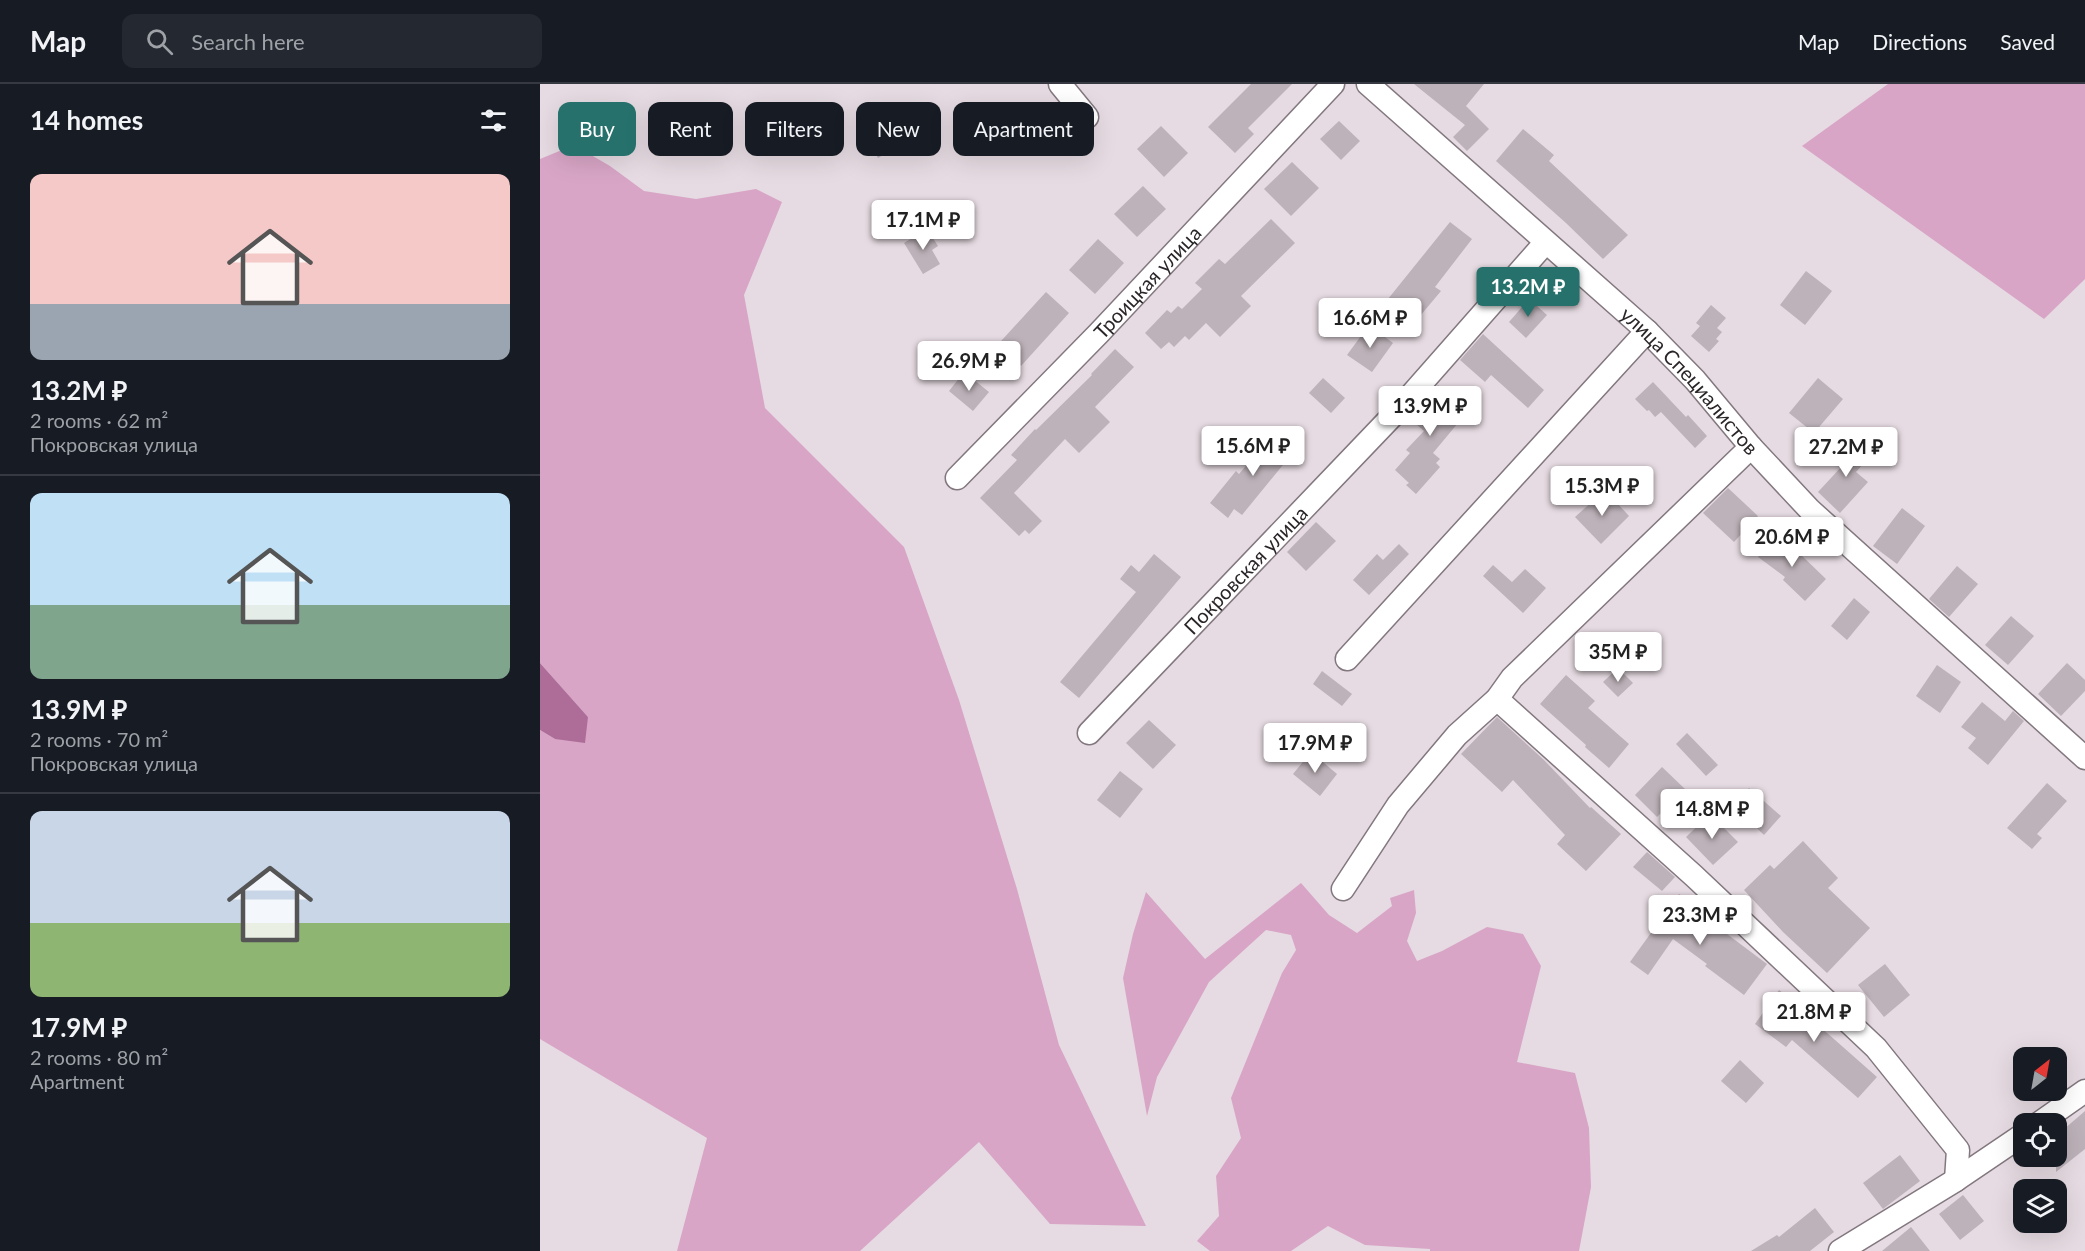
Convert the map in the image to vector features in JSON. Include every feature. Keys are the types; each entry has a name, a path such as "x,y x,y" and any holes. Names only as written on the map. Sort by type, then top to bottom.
{"street":[{"path":"1060,84 1075,102"},
{"name":"Троицкая улица","path":"957,478 1099,333 1333,84"},
{"name":"улица Специалистов","path":"1368,84 1647,331 1695,380 1751,447 1810,510 2085,758"},
{"name":"Покровская улица","path":"1089,733 1397,411 1545,243"},
{"path":"1347,659 1647,331"},
{"path":"1343,889 1398,805 1457,735 1497,699 1512,678 1751,447"},
{"path":"1497,699 1694,876 1876,1048 1958,1150 1956,1180"},
{"path":"2054,1113 2085,1091"},
{"path":"1840,1251 1956,1180 2013,1141"}],"shaded area":[{"path":"1888,84 2085,84 2085,279 2044,319 1802,146"},
{"path":"558,152 558,156 593,156 644,191 696,199 756,189 782,202 744,295 765,408 904,547 959,700 1017,889 1059,1045 1146,1226 1050,1224 979,1142 860,1251 677,1251 707,1138 540,1039 540,730 555,739 588,717 540,663 540,159"},
{"path":"540,663 588,717 585,743 555,739 540,730"},
{"path":"1301,883 1329,915 1357,933 1392,906 1390,898 1414,890 1416,913 1407,941 1417,961 1442,951 1487,927 1523,934 1541,966 1517,1062 1575,1073 1589,1128 1591,1187 1579,1251 1430,1251 1430,1249 1365,1245 1328,1226 1291,1251 1210,1251 1197,1241 1219,1216 1216,1176 1241,1138 1231,1098 1282,973 1296,950 1291,935 1266,930 1209,982 1157,1077 1147,1116 1123,978 1133,934 1146,892 1205,959"}],"building":[{"path":"1251,84 1292,84 1248,128 1254,134 1235,153 1208,127"},
{"path":"1414,84 1484,84 1466,106 1489,129 1467,151 1453,137 1465,125"},
{"path":"1339,121 1360,141 1341,160 1320,139"},
{"path":"1161,126 1188,153 1164,177 1137,149"},
{"path":"1523,129 1554,155 1549,161 1628,235 1603,259 1496,161"},
{"path":"1292,162 1319,188 1291,216 1264,189"},
{"path":"1143,186 1166,209 1137,237 1114,214"},
{"path":"1271,219 1295,243 1241,296 1251,306 1220,337 1206,323 1189,340 1185,336 1174,347 1169,342 1161,349 1145,333 1167,310 1171,313 1178,306 1182,309 1202,289 1195,283 1219,259 1225,264"},
{"path":"1450,222 1472,239 1435,287 1441,291 1420,316 1410,307 1404,313 1388,299"},
{"path":"927,229 938,246 932,250 940,264 923,274 904,243"},
{"path":"1098,239 1124,263 1095,294 1069,270"},
{"path":"1806,271 1832,291 1805,325 1780,305"},
{"path":"1046,292 1069,313 1021,366 1017,362 1010,370 991,352"},
{"path":"1529,299 1547,315 1526,338 1509,322"},
{"path":"1711,305 1726,318 1717,328 1722,332 1716,339 1719,341 1709,352 1691,336 1700,326 1696,323"},
{"path":"1369,325 1393,343 1372,372 1347,355"},
{"path":"1483,334 1544,390 1528,408 1491,375 1485,382 1460,360"},
{"path":"1115,349 1134,367 1095,407 1110,422 1079,453 1065,439 1014,493 1042,521 1029,534 1025,530 1019,536 980,498 1017,460 1011,455"},
{"path":"964,372 989,392 973,411 949,391"},
{"path":"1323,378 1345,398 1331,413 1309,393"},
{"path":"1818,378 1843,399 1814,433 1789,413"},
{"path":"1653,382 1707,436 1695,448 1661,412 1655,417 1635,399"},
{"path":"1438,385 1468,411 1433,453 1440,459 1436,463 1440,467 1416,494 1406,485 1409,483 1395,470 1410,453 1406,450 1424,431 1409,418"},
{"path":"1275,432 1296,449 1242,515 1234,509 1228,518 1210,503 1236,471 1239,474"},
{"path":"1855,440 1871,455 1856,472 1868,482 1840,513 1818,492 1843,465 1837,460"},
{"path":"1728,488 1758,516 1734,542 1703,513"},
{"path":"1605,490 1629,516 1601,544 1575,517"},
{"path":"1902,508 1925,526 1897,564 1873,546"},
{"path":"1316,522 1336,541 1306,571 1287,552"},
{"path":"1775,535 1797,551 1826,579 1805,601 1783,580 1785,577 1758,557"},
{"path":"1399,544 1409,554 1369,595 1353,580 1377,554 1383,560"},
{"path":"1154,554 1181,577 1079,698 1060,682 1136,592 1120,579 1131,565 1139,572"},
{"path":"1493,565 1512,582 1525,569 1546,588 1523,613 1483,576"},
{"path":"1957,566 1978,584 1949,617 1929,599"},
{"path":"1854,598 1870,612 1847,640 1831,626"},
{"path":"2011,616 2034,636 2008,665 1985,645"},
{"path":"2067,663 2085,680 2085,691 2061,716 2038,694"},
{"path":"1937,665 1961,682 1940,713 1916,696"},
{"path":"1618,668 1633,683 1618,697 1603,682"},
{"path":"1322,671 1352,694 1342,706 1313,684"},
{"path":"1566,675 1595,701 1588,708 1629,744 1609,768 1540,704"},
{"path":"1982,702 2005,721 2013,711 2024,721 1988,765 1968,748 1976,738 1961,727"},
{"path":"1497,717 1544,760 1590,808 1621,834 1586,871 1557,844 1565,835 1513,780 1502,792 1461,754"},
{"path":"1149,720 1176,745 1153,769 1126,743"},
{"path":"1687,733 1718,765 1706,776 1676,744"},
{"path":"1311,752 1337,774 1320,796 1293,774"},
{"path":"1662,767 1685,789 1657,817 1635,795"},
{"path":"1120,771 1143,789 1120,818 1097,800"},
{"path":"2047,783 2067,801 2037,834 2042,838 2032,849 2007,828"},
{"path":"1749,788 1781,816 1764,835 1734,806"},
{"path":"1710,814 1738,842 1713,865 1686,837"},
{"path":"1803,841 1838,878 1828,888 1870,928 1827,973 1783,932 1744,890 1770,865 1774,869"},
{"path":"1647,852 1675,877 1662,891 1633,867"},
{"path":"1679,894 1767,964 1744,995 1673,939 1648,975 1630,962"},
{"path":"1885,964 1910,995 1884,1017 1858,985"},
{"path":"1779,990 1811,1014 1809,1017 1877,1077 1858,1098 1792,1040 1786,1047 1755,1024"},
{"path":"1740,1060 1764,1083 1746,1103 1721,1081"},
{"path":"2085,1111 2085,1149 2067,1163 2067,1127"},
{"path":"1900,1155 1920,1181 1883,1209 1863,1183"},
{"path":"1963,1195 1984,1221 1960,1240 1939,1214"},
{"path":"1815,1208 1834,1232 1810,1251 1751,1251 1777,1235 1779,1237"},
{"path":"1911,1227 1930,1251 1882,1251"}]}
